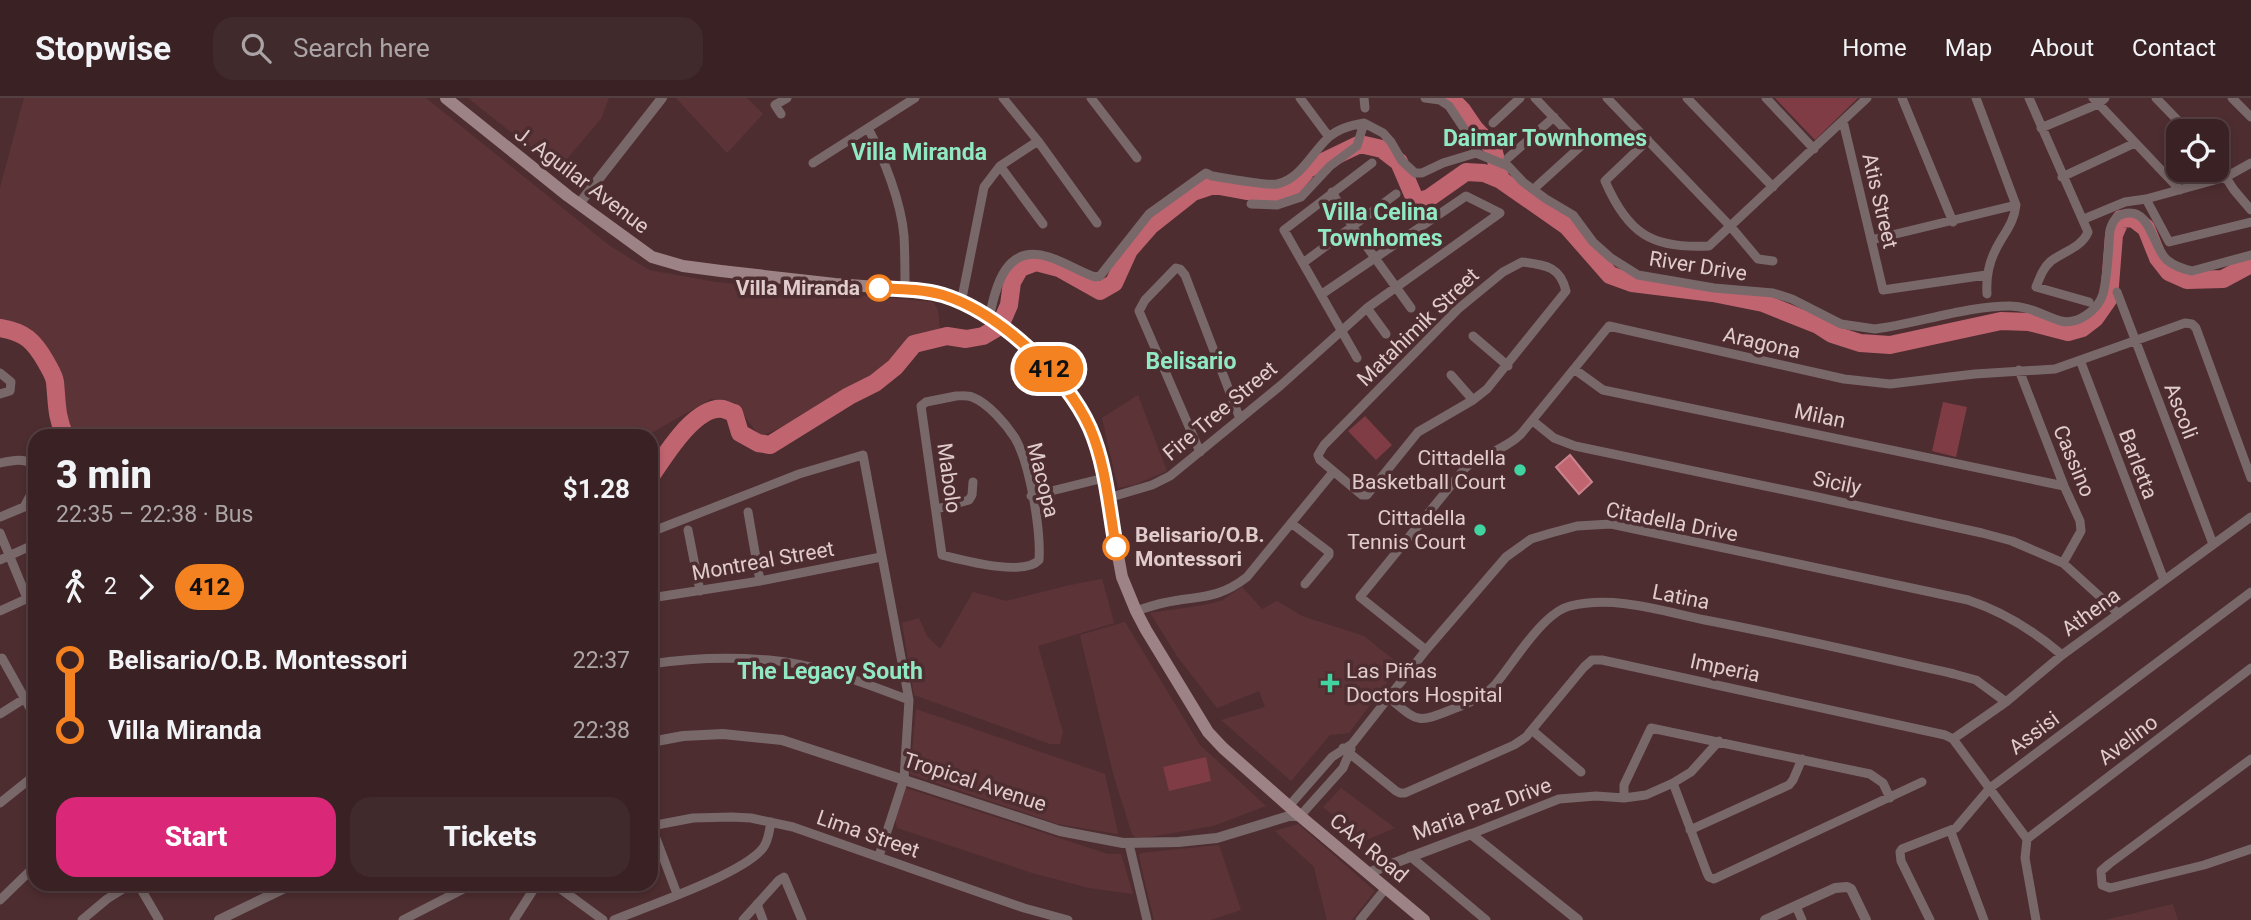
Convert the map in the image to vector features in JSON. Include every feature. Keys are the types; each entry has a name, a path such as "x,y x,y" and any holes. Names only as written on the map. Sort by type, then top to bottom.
{"main road":[{"name":"J. Aguilar Avenue","path":"446,98 579,204 652,257 683,266 835,284 920,290 944,296 991,319 1035,354 1079,407 1098,449 1104,478"},
{"path":"1104,478 1122,577 1136,611 1208,732 1293,812"},
{"name":"CAA Road","path":"1293,812 1424,920"}],"street":[{"path":"579,204 662,98"},
{"path":"781,114 775,105 787,98"},
{"path":"813,163 915,98"},
{"path":"1003,98 1038,141 1097,223"},
{"path":"1091,98 1137,158"},
{"path":"1300,98 1329,137"},
{"path":"991,319 1000,277 1008,266 1022,255 1049,257 1075,270 1095,277 1100,276 1149,215 1206,173 1270,185 1281,183 1316,154 1329,137 1345,128 1363,126 1383,133 1402,161 1415,173 1479,154 1449,106 1440,100 1425,98"},
{"path":"1493,123 1520,98"},
{"path":"1535,98 1581,146 1537,186"},
{"path":"1607,98 1758,259 1773,261"},
{"path":"1687,98 1773,187"},
{"path":"1766,98 1814,149"},
{"path":"1648,140 1605,181 1614,202 1628,222 1664,244 1709,246 1867,98"},
{"path":"1902,98 1953,222"},
{"path":"1976,98 2016,205 2014,219 1995,250 1986,275 1987,294"},
{"path":"2029,98 2088,232 2085,240 2049,263 2036,287 2089,302"},
{"path":"2156,98 2176,119"},
{"path":"2232,98 2251,117"},
{"path":"2041,128 2098,100 2180,190"},
{"path":"1508,162 1554,117"},
{"name":"Atis Street","path":"1843,121 1883,290 1986,275"},
{"path":"1251,204 1277,205 1301,197 1330,166 1357,146 1363,126"},
{"path":"868,128 880,152 900,211 904,235 905,290"},
{"path":"961,303 984,187 1000,166 1038,141"},
{"path":"2062,177 2135,143"},
{"name":"River Drive","path":"1479,154 1508,162 1523,181 1546,200 1573,215 1593,242 1611,258 1638,275 1714,289 1773,293 1792,299 1841,324 1859,327 1875,329 2008,306 2022,307 2062,321 2079,320 2096,306 2102,296 2110,230 2119,215 2127,213 2143,218 2162,255 2183,269 2192,271 2251,255"},
{"path":"1357,358 1284,230 1372,163"},
{"path":"2229,175 2251,163"},
{"path":"1000,166 1043,224"},
{"path":"2084,219 2125,202 2208,182"},
{"path":"2229,182 2251,210"},
{"path":"1332,191 1352,226 1411,308"},
{"path":"1303,263 1396,194"},
{"name":"Fire Tree Street","path":"1108,498 1161,480 1200,452 1367,308 1500,212 1466,196 1374,258"},
{"path":"2146,199 2169,242 2251,222"},
{"path":"1871,240 2016,205"},
{"path":"1322,294 1374,258"},
{"name":"Matahimik Street","path":"1522,262 1550,268 1563,279 1566,291 1508,366 1488,389 1473,400 1418,432 1367,495 1362,495 1333,472 1318,455 1458,309 1483,287 1522,262"},
{"path":"1200,452 1139,311 1145,300 1172,271 1180,269 1185,275 1240,419"},
{"name":"Ascoli","path":"2117,292 2213,544"},
{"path":"1367,308 1386,334"},
{"name":"Aragona","path":"1426,650 1360,597 1466,467 1482,455 1512,443 1533,421 1609,326 1844,379 1890,384 2019,370 2055,369 2185,323 2192,324 2196,328 2251,478"},
{"path":"1473,336 1508,366"},
{"name":"Barletta","path":"2080,360 2164,580"},
{"name":"Milan","path":"1574,369 1603,390 2064,486"},
{"name":"Cassino","path":"2019,370 2080,521 2081,531 2063,563"},
{"path":"0,373 11,382 10,391 0,394"},
{"path":"1451,375 1473,400"},
{"name":"Macopa","path":"921,406 926,402 956,396 971,397 987,407 1014,438 1024,459 1040,546 1039,560 1029,566 1004,566 942,555"},
{"name":"Mabolo","path":"921,406 942,555"},
{"name":"Sicily","path":"1533,421 1554,438 1575,446 1982,533 2031,548 2063,563 2119,614"},
{"path":"658,529 799,474 863,455 909,700 904,779 879,856"},
{"path":"0,463 15,459 28,461"},
{"path":"1136,611 1164,603 1208,598 1230,590 1247,577 1333,472"},
{"path":"1031,496 1104,478"},
{"path":"937,509 969,500 973,482"},
{"path":"0,517 24,507 28,500"},
{"path":"748,512 760,581"},
{"name":"Athena","path":"1953,739 2006,702 2062,655 2251,517"},
{"path":"1291,523 1329,552 1305,584"},
{"name":"Citadella Drive","path":"1293,812 1332,757 1348,748 1506,556 1531,539 1577,526 1611,524 1968,600 1993,608 2017,621 2062,655"},
{"path":"688,530 700,591"},
{"path":"0,533 5,558 28,592"},
{"path":"5,558 28,547"},
{"name":"Montreal Street","path":"658,597 760,581 881,557"},
{"name":"Assisi","path":"1930,920 1901,861 1900,852 1904,848 1951,832 1990,788 2251,592"},
{"path":"0,611 28,598"},
{"name":"Latina","path":"1388,697 1411,717 1420,720 1465,705 1494,685 1546,621 1565,608 1586,603 1617,603 1771,633 1954,674 1976,680 2006,702"},
{"path":"2,657 28,706"},
{"path":"658,663 721,659 771,660 813,668 909,700"},
{"name":"Imperia","path":"1348,748 1400,793 1514,745 1533,731 1592,660 1751,691 1953,739"},
{"name":"Avelino","path":"2027,839 2251,668"},
{"path":"0,714 28,696"},
{"path":"1625,798 1624,785 1651,728 1870,774 1883,783 1890,798"},
{"path":"1533,731 1581,772"},
{"name":"Tropical Avenue","path":"658,741 683,736 723,734 763,736 800,744 1060,831 1129,844 1217,838 1293,812"},
{"path":"1953,739 2027,839 2025,858 2036,920"},
{"name":"Maria Paz Drive","path":"1368,873 1559,799 1646,795 1691,772 1719,741"},
{"name":"Citadella Drive","path":"1293,812 1331,782 1343,768 1348,748"},
{"path":"1690,830 1789,785 1802,759"},
{"path":"2251,759 2109,864 2101,871 2102,885 2104,888 2110,888 2204,865 2251,849"},
{"path":"1320,772 1331,782"},
{"path":"0,803 28,781"},
{"path":"1673,783 1707,873 1714,879 1922,782"},
{"name":"Lima Street","path":"658,824 693,818 732,817 793,827 1024,908 1068,920"},
{"path":"614,920 736,868 756,855 768,838 771,822"},
{"path":"1951,832 1984,920"},
{"path":"1471,834 1578,920"},
{"path":"658,844 677,894"},
{"path":"1129,844 1147,920"},
{"path":"1410,856 1486,920"},
{"path":"0,900 28,873"},
{"path":"743,920 784,877 803,920"},
{"path":"1765,920 1835,888 1847,887 1852,891 1866,920"},
{"path":"1360,920 1386,888"},
{"path":"82,920 120,891"},
{"path":"142,891 159,920"},
{"path":"219,920 279,891"},
{"path":"403,920 460,891"},
{"path":"514,920 533,891"},
{"path":"564,891 603,920"},
{"path":"757,904 763,920"},
{"path":"1796,906 1802,920"}],"shaded area":[{"path":"24,98 426,98 610,246 649,270 716,282 933,302 938,310 940,331 913,337 868,380 835,402 760,437 735,403 711,399 658,429 62,429 54,399 54,379 34,341 0,327 0,188"},
{"path":"468,98 609,98 601,119 558,169"},
{"path":"676,98 747,98 763,114 727,153"},
{"path":"1775,98 1858,98 1815,140"},
{"path":"1138,395 1167,471 1134,485 1118,488 1102,418"},
{"path":"1943,402 1967,407 1956,457 1932,451"},
{"path":"1365,416 1392,445 1376,460 1348,431"},
{"path":"1570,455 1592,482 1579,494 1556,467"},
{"path":"1102,579 1114,623 1038,646 1063,732 1060,744 1050,744 914,695 902,623 919,618 927,636 940,649 973,592 1006,601"},
{"name":"Las Piñas Doctors Hospital","path":"1242,587 1262,609 1277,601 1302,616 1364,636 1400,665 1349,733 1330,735 1291,781 1221,720 1265,707 1259,691 1217,708 1177,656 1150,613 1221,601"},
{"path":"1125,622 1200,745 1266,806 1213,826 1145,838 1132,834 1114,777 1080,635"},
{"path":"916,709 1105,774 1118,833 1058,824 910,774"},
{"path":"1206,757 1211,781 1169,791 1163,767"},
{"path":"906,788 1108,854 1121,854 1133,894 1089,888 1032,873 897,828 895,818"},
{"path":"1341,788 1395,828 1364,841 1323,807"},
{"path":"1298,824 1375,891 1352,920 1327,920 1314,867 1275,831"},
{"path":"1219,845 1241,910 1211,920 1154,920 1139,855"},
{"path":"2173,904 2178,920 2105,920"}],"waterway":[{"path":"1450,98 1493,148 1500,177"},
{"path":"658,466 692,423 712,410 723,409 734,413 740,433 758,443 770,445 875,383 895,367 914,344 947,336 966,339 983,336 995,329 1003,319 1009,305 1012,282 1020,268 1036,262 1059,268 1100,291 1114,283 1129,250 1150,226 1193,192 1214,185 1263,194 1281,194 1293,187 1308,169 1360,144 1382,149 1399,162 1414,197 1420,201 1429,198 1466,172 1484,173 1501,180 1567,226 1610,275 1632,283 1713,293 1763,303 1818,325 1832,334 1860,343 1890,345 2001,321 2029,322 2068,332 2082,328 2095,318 2109,298 2114,235 2121,219 2133,218 2146,228 2158,258 2169,272 2187,280 2223,279 2251,264"},
{"path":"0,328 22,335 33,343 42,355 54,379 62,429"}],"bus line":[{"name":"412","path":"879,288 920,290 961,303 1007,330 1052,372 1079,407 1090,427 1098,449 1116,547"}],"place":[{"name":"Villa Miranda","path":"879,288"},
{"name":"Cittadella Basketball Court","path":"1520,470"},
{"name":"Cittadella Tennis Court","path":"1480,530"},
{"name":"Belisario/O.B. Montessori","path":"1116,547"},
{"name":"Las Piñas Doctors Hospital","path":"1330,683"}],"district":[{"name":"Daimar Townhomes","path":"1545,138"},
{"name":"Villa Miranda","path":"919,152"},
{"name":"Villa Celina Townhomes","path":"1380,225"},
{"name":"Belisario","path":"1191,361"},
{"name":"The Legacy South","path":"830,671"}]}
